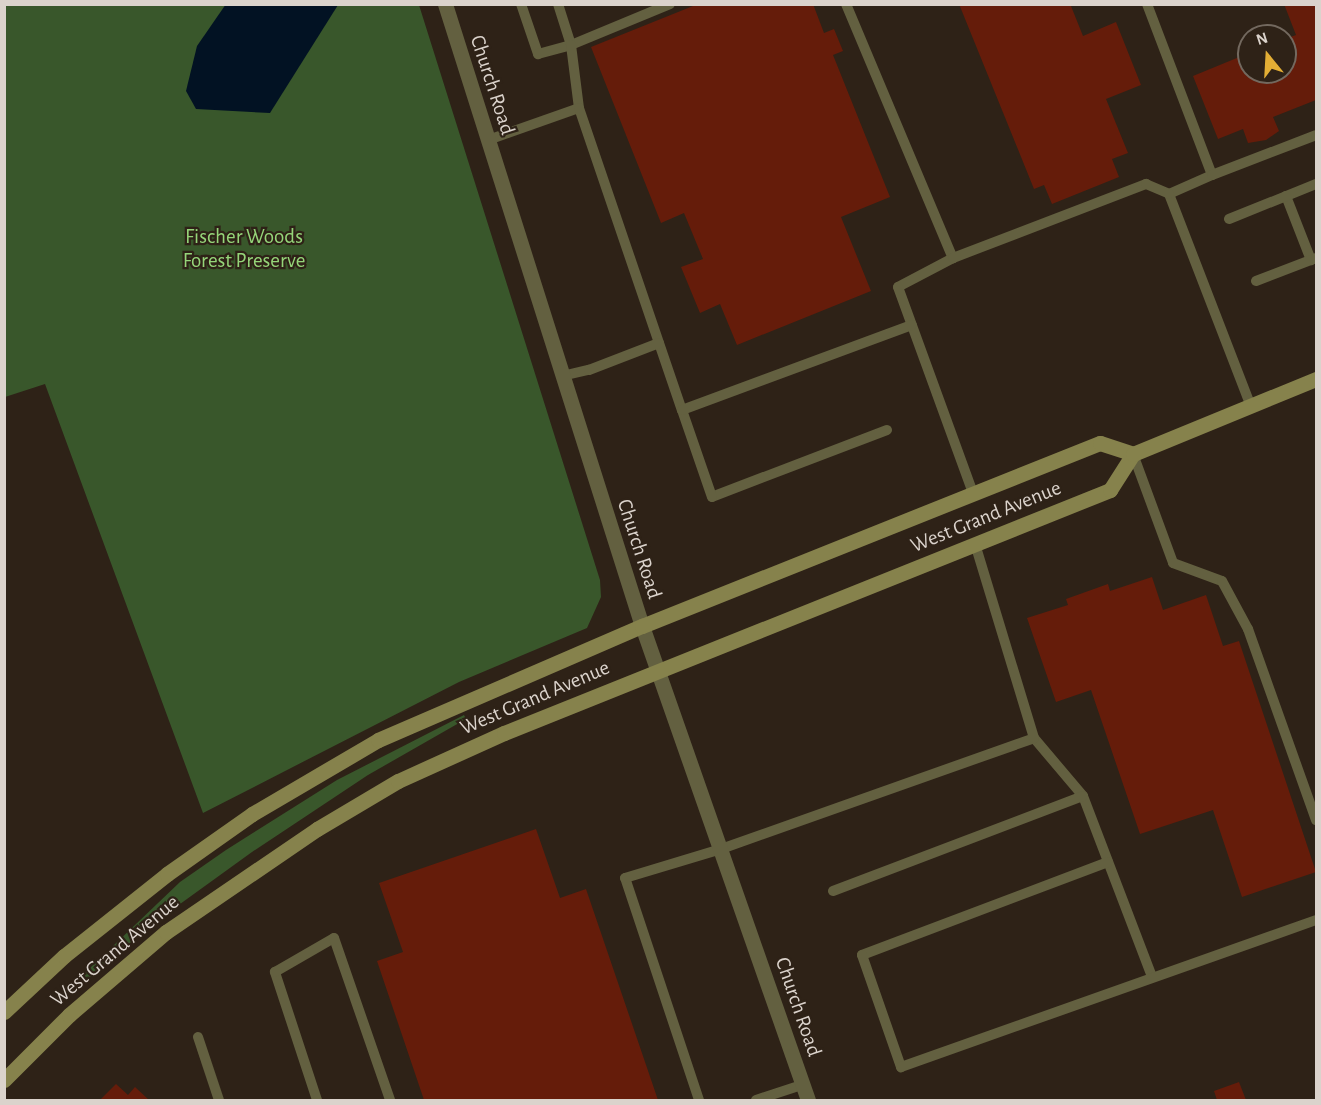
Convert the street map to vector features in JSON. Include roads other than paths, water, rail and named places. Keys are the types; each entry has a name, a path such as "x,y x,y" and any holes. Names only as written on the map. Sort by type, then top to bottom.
{"main road":[{"path":"1133,454 1317,379"},
{"name":"West Grand Avenue","path":"4,1012 118,911 252,814 378,740 642,626 1100,443 1133,454 1110,490 657,670 398,780 317,829 166,932 69,1015 4,1080"}],"street":[{"name":"Church Road","path":"445,4 642,626 808,1101"}],"lane":[{"path":"521,4 538,54 571,45 670,4"},
{"path":"558,4 571,45 579,108 712,497 887,430"},
{"path":"846,4 953,258"},
{"path":"1147,4 1212,175"},
{"path":"488,140 579,108"},
{"path":"1169,194 1317,135"},
{"path":"973,493 898,287 953,258 1146,184 1169,194 1251,405"},
{"path":"1229,219 1317,184"},
{"path":"1256,281 1314,259 1286,196"},
{"path":"682,410 912,325"},
{"path":"562,376 589,370 659,343"},
{"path":"1133,454 1173,563 1222,581 1248,629 1317,820"},
{"path":"975,544 1034,738 1083,796 1152,977"},
{"path":"699,1101 625,878 721,849 1034,738"},
{"path":"833,891 1083,796"},
{"path":"1108,862 862,955 901,1067 1317,920"},
{"path":"317,1101 275,972 334,938 390,1101"},
{"path":"198,1037 219,1101"},
{"path":"756,1101 802,1085"}],"water":[{"path":"226,4 338,5 270,113 196,109 186,91 197,46"}],"park label":[{"name":"Fischer Woods Forest Preserve","path":"244,249"}]}
